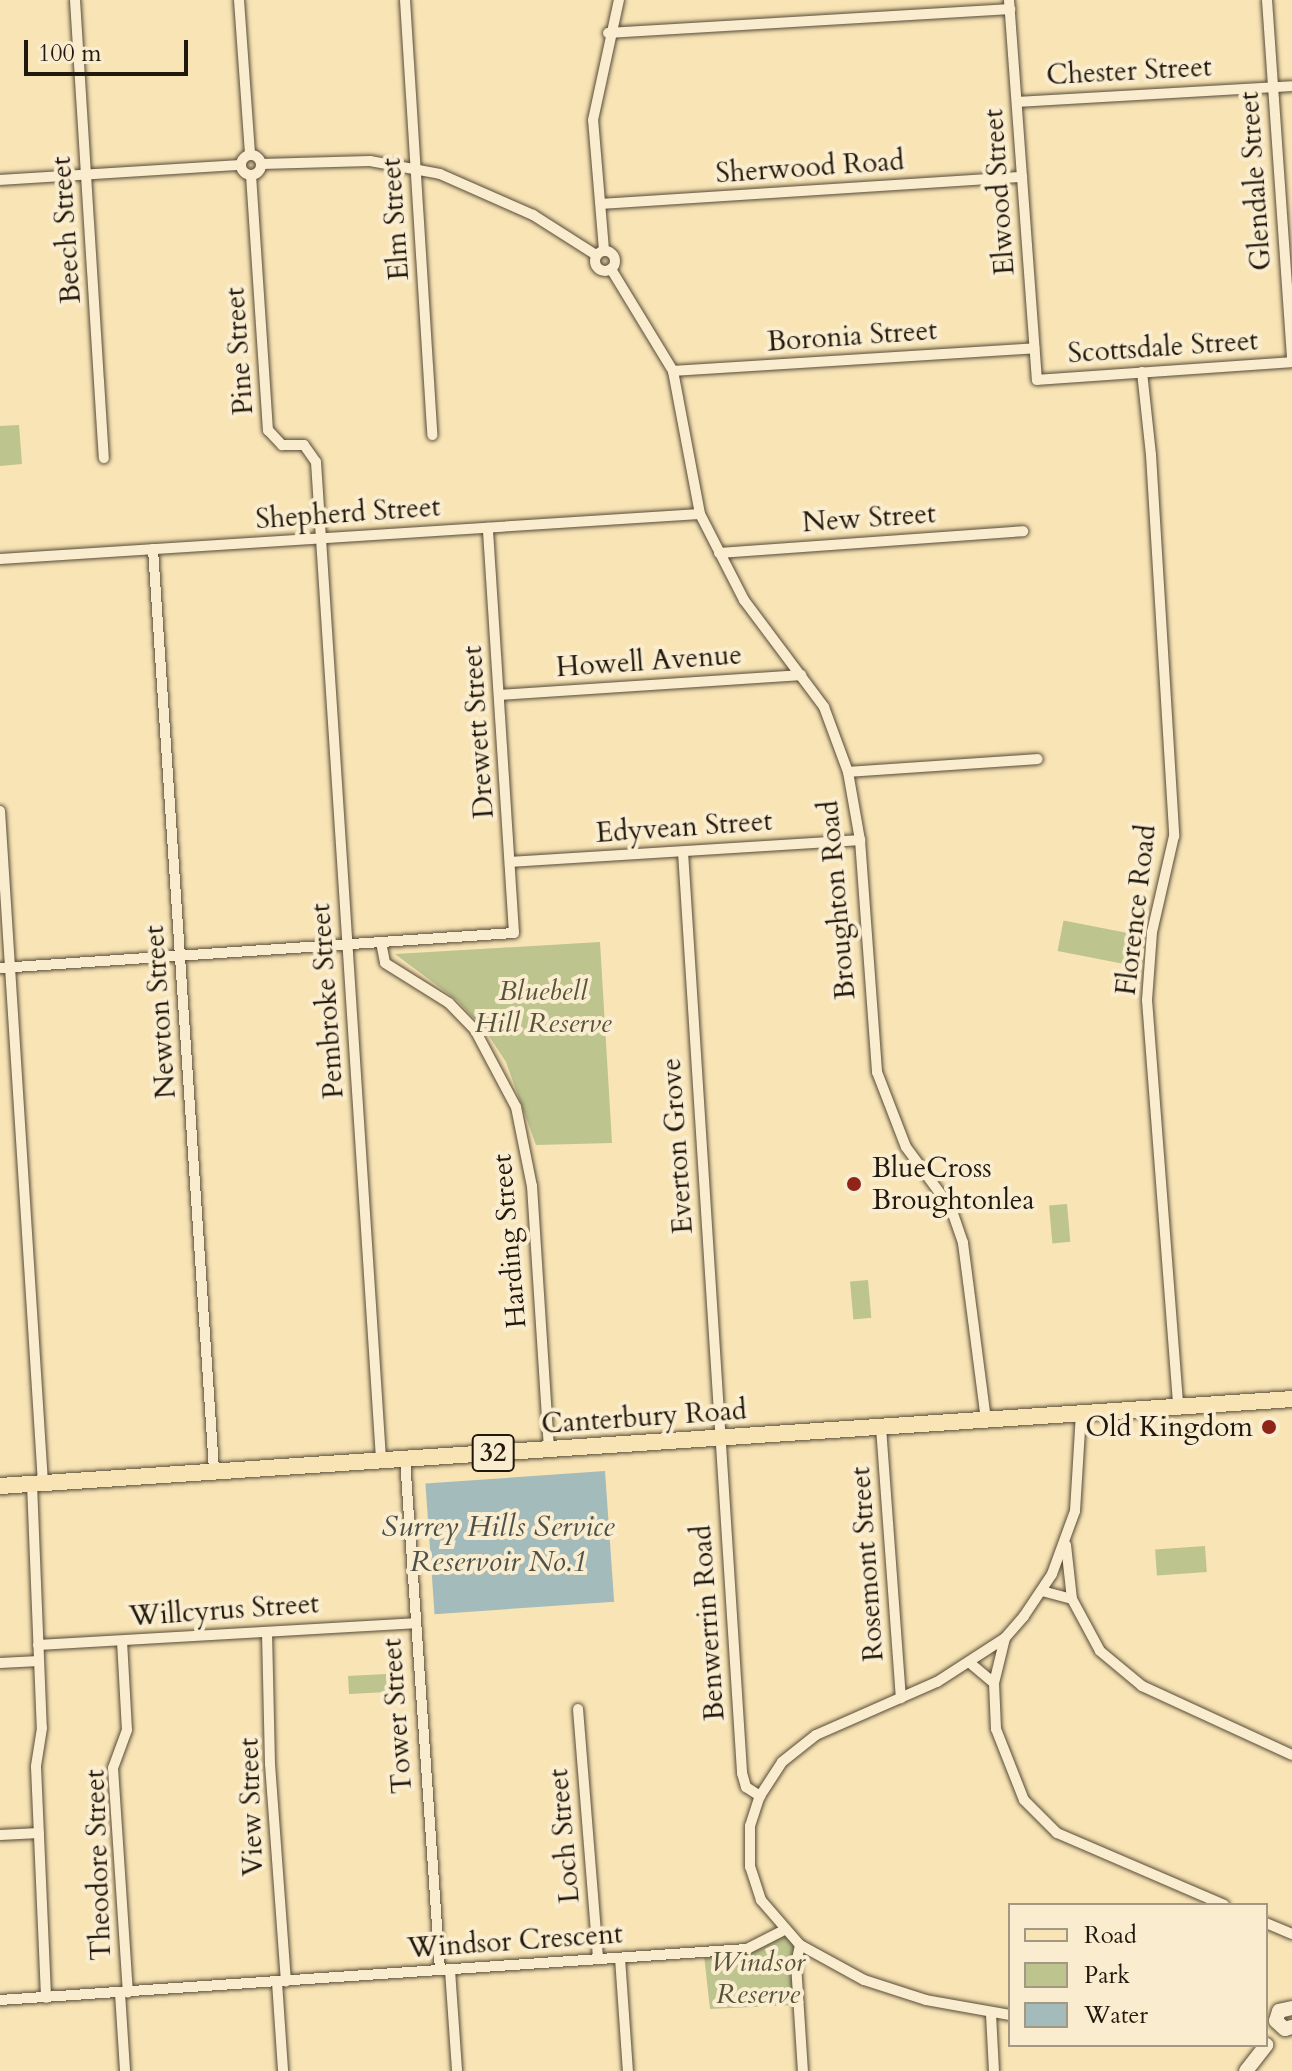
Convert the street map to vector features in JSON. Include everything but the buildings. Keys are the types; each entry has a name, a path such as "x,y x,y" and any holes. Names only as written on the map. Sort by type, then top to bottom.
{"main road":[{"name":"Canterbury Road","path":"0,1486 1292,1399"}],"street":[{"name":"Beech Street","path":"75,0 104,458"},
{"path":"239,0 250,154 261,164 370,161 416,169 501,199 600,253 615,256 611,269 599,270 600,253 601,204 593,120 608,33 619,0"},
{"name":"Elm Street","path":"405,0 432,435"},
{"name":"Glendale Street","path":"1267,0 1292,360"},
{"path":"608,33 1009,4"},
{"name":"Elwood Street","path":"1009,4 1037,380"},
{"name":"Chester Street","path":"1017,102 1292,86"},
{"path":"0,180 240,165 250,154"},
{"path":"240,165 251,175 261,164"},
{"name":"Pine Street","path":"251,175 268,430 282,445 304,445 312,452 320,538"},
{"name":"Sherwood Road","path":"601,204 1022,177"},
{"name":"Broughton Road","path":"611,269 673,371 700,514 744,600 824,707 848,772 860,840 877,1072 906,1147 951,1208 963,1243 986,1420"},
{"name":"Boronia Street","path":"673,371 1034,348"},
{"name":"Scottsdale Street","path":"1037,380 1292,360"},
{"name":"Florence Road","path":"1142,372 1151,455 1174,836 1152,932 1148,1031 1178,1407"},
{"name":"Shepherd Street","path":"0,559 700,514"},
{"name":"Drewett Street","path":"381,942 514,933 488,528"},
{"name":"New Street","path":"719,553 1023,531"},
{"name":"Pembroke Street","path":"320,538 381,1460"},
{"name":"Newton Street","path":"153,549 214,1471"},
{"name":"Howell Avenue","path":"500,695 801,675"},
{"path":"848,772 1038,759"},
{"path":"0,811 5,968 37,1483 39,1833 46,1998"},
{"name":"Edyvean Street","path":"510,862 860,840"},
{"name":"Everton Grove","path":"683,852 720,1438"},
{"path":"5,968 381,942"},
{"name":"Harding Street","path":"381,942 385,963 449,1003 475,1030 516,1107 532,1186 549,1449"},
{"path":"1008,2015 991,2014 864,1980 800,1945 782,1931 761,1900 750,1867 750,1826 760,1796 782,1762 816,1735 901,1698 970,1663 1005,1638 1042,1591 1066,1543 1082,1464 1081,1413"},
{"name":"Rosemont Street","path":"881,1427 901,1698"},
{"name":"Benwerrin Road","path":"720,1438 742,1773 746,1787 760,1796"},
{"name":"Tower Street","path":"405,1459 414,1623 457,2071"},
{"path":"1066,1543 1072,1599 1100,1651 1142,1686 1292,1755"},
{"path":"1042,1591 1072,1599"},
{"name":"Willcyrus Street","path":"38,1645 414,1623"},
{"name":"View Street","path":"267,1632 283,2071"},
{"path":"1005,1638 994,1683 996,1729 1007,1768 1024,1800 1057,1833 1219,1903"},
{"name":"Theodore Street","path":"122,1641 127,1730 113,1768 125,2071"},
{"path":"0,1663 39,1661"},
{"path":"970,1663 994,1683"},
{"name":"Loch Street","path":"578,1709 598,1959"},
{"path":"0,1835 39,1833"},
{"path":"1268,1924 1292,1934"},
{"name":"Windsor Crescent","path":"0,2000 747,1949 782,1931"},
{"path":"800,1945 796,1964 803,2071"},
{"path":"620,1958 628,2071"},
{"path":"1268,2043 1286,2027 1279,2008"},
{"path":"991,2014 994,2071"},
{"path":"1246,2071 1264,2047"}],"green space":[{"path":"19,425 22,464 0,466 0,426"},
{"path":"1063,921 1143,936 1137,966 1058,951"},
{"name":"Bluebell Hill Reserve","path":"600,942 612,1143 536,1145 506,1062 487,1033 458,1001 395,954"},
{"path":"1067,1204 1070,1242 1052,1243 1049,1206"},
{"path":"868,1280 871,1318 853,1319 850,1282"},
{"path":"1205,1546 1207,1572 1157,1575 1155,1549"},
{"path":"386,1674 387,1692 349,1694 348,1676"},
{"name":"Windsor Reserve","path":"783,1933 797,1947 796,2005 710,2009 704,1955 764,1947"}],"water":[{"name":"Surrey Hills Service Reservoir No.1","path":"605,1471 614,1602 435,1614 425,1484"}],"place":[{"name":"BlueCross Broughtonlea","path":"854,1184"},
{"name":"Old Kingdom","path":"1269,1427"}]}
